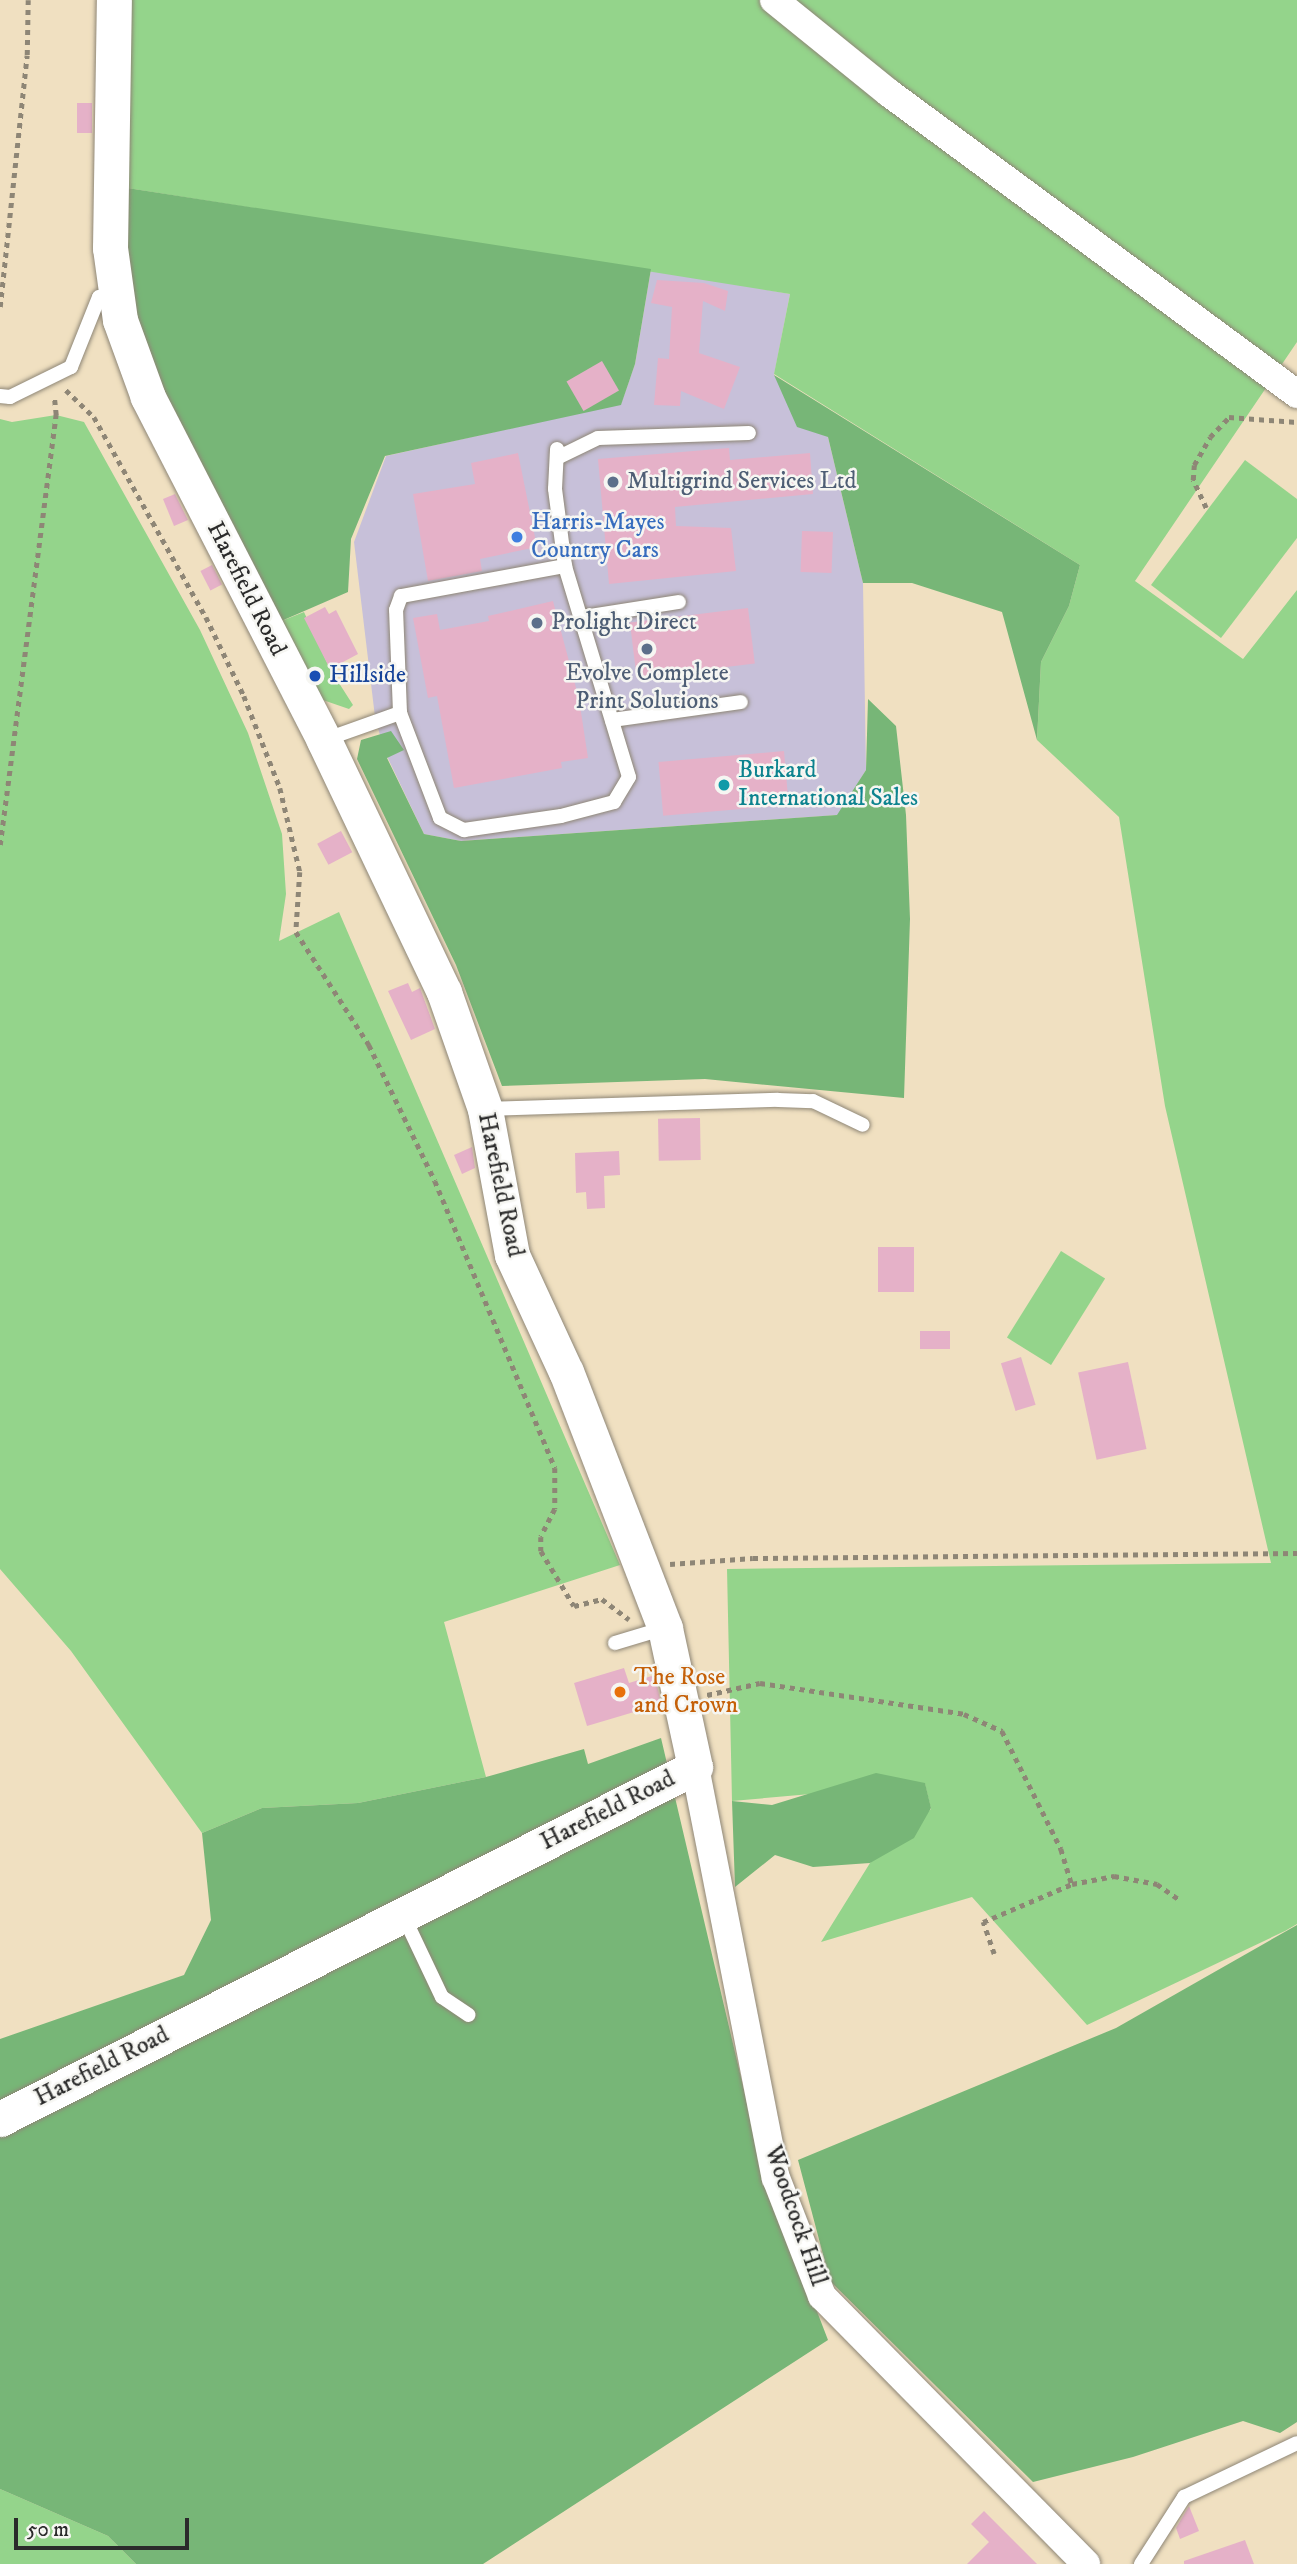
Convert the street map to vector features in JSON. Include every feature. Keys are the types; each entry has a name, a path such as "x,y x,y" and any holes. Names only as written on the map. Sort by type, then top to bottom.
{"street":[{"name":"Harefield Road","path":"0,2119 695,1768 682,1701 650,1626 645,1581 566,1371 512,1255 485,1109 444,992 324,740 148,397 120,320 110,248 114,0"},
{"path":"774,0 889,93 1297,394"},
{"name":"Woodcock Hill","path":"695,1768 776,2178 822,2296 1086,2564"}],"lane":[{"path":"0,396 10,397 71,367 99,297 118,295"},
{"path":"565,566 401,596 396,610 400,713 440,818 464,830 561,816 614,802 629,777 583,617 565,566 555,489 558,453 598,439 749,433"},
{"path":"583,617 679,602"},
{"path":"612,720 741,702"},
{"path":"324,740 400,713"},
{"path":"485,1109 813,1101 863,1125"},
{"path":"615,1643 650,1626"},
{"path":"403,1915 442,1997 469,2015"},
{"path":"1141,2564 1184,2497 1297,2443"}],"path":[{"path":"0,307 24,82 28,0"},
{"path":"0,845 56,415 53,377"},
{"path":"53,377 94,417 206,617 244,696 280,788 300,872 296,932 369,1045 435,1181 555,1468 555,1509 541,1537 541,1551 574,1606 602,1599 650,1626"},
{"path":"1206,508 1193,480 1194,465 1210,436 1229,417 1297,422"},
{"path":"645,1581 656,1565 753,1558 1297,1553"},
{"path":"682,1701 760,1683 964,1714 1002,1731 1061,1849 1072,1884"},
{"path":"994,1954 983,1922 1072,1884 1114,1876 1157,1884 1180,1900"}],"shaded area":[{"path":"651,269 790,294 774,375 828,437 863,583 866,770 838,815 461,841 424,834 384,750 375,717 354,542 386,456 621,404 635,364"}],"green space":[{"path":"129,0 1297,0 1297,342 1135,581 1243,659 1297,590 1297,1924 1087,2025 972,1897 821,1942 870,1863 931,1809 925,1784 732,1801 727,1569 1271,1563 1165,1106 1119,817 1037,740 1041,662 1069,606 1080,565 774,374 790,294 121,187"},
{"path":"121,187 651,269 635,364 621,405 385,456 351,539 348,592 279,622 152,373 130,313"},
{"path":"774,375 1080,565 1069,606 1041,662 1037,740 1002,612 912,583 863,583 828,437 797,427"},
{"path":"56,415 84,422 200,630 248,733 282,834 286,894 279,941 339,912 620,1565 444,1622 486,1777 358,1803 262,1808 202,1833 71,1651 0,1569 0,419 12,422"},
{"path":"1245,460 1297,499 1297,538 1221,638 1151,585"},
{"path":"304,612 330,669 353,705 349,709 317,698 279,622"},
{"path":"868,699 896,726 906,815 910,919 904,1098 705,1079 502,1086 456,965 357,759 361,740 391,731 404,750 387,758 424,834 461,841 837,815 866,770"},
{"path":"1061,1251 1105,1279 1051,1365 1007,1338"},
{"path":"661,1738 763,2171 828,2340 483,2564 136,2564 108,2536 0,2489 0,2039 184,1975 211,1920 202,1833 262,1808 358,1803 486,1777 584,1749 588,1764"},
{"path":"876,1773 925,1783 931,1808 914,1838 870,1863 813,1867 775,1855 735,1887 732,1801 772,1805"},
{"path":"1297,1925 1297,2422 1280,2433 1243,2421 1133,2457 1033,2482 830,2281 798,2160 1116,2028"},
{"path":"0,2489 108,2536 136,2564 0,2564"}],"building":[{"path":"77,103 92,103 92,133 77,133"},
{"path":"657,280 704,283 728,291 725,311 703,301 699,353 740,367 724,409 681,391 680,406 654,405 658,358 669,359 672,307 651,303"},
{"path":"602,361 619,390 583,411 566,382"},
{"path":"729,448 730,460 810,453 813,494 675,507 676,526 731,528 736,571 609,584 598,459"},
{"path":"518,453 537,547 480,559 482,571 428,581 413,494 475,484 471,463"},
{"path":"175,494 188,520 174,526 163,499"},
{"path":"802,531 833,532 832,573 801,572"},
{"path":"212,565 222,585 210,591 200,571"},
{"path":"553,601 579,699 588,758 561,762 562,768 454,788 437,696 428,698 413,618 437,614 440,630 489,621 488,616"},
{"path":"325,607 329,614 336,610 358,654 330,669 304,618"},
{"path":"748,608 755,664 637,678 630,623"},
{"name":"Burkard International Sales","path":"784,751 789,805 663,816 658,762"},
{"path":"341,831 352,852 328,865 317,844"},
{"path":"408,983 412,992 420,988 435,1029 411,1040 388,991"},
{"path":"700,1118 701,1160 659,1161 658,1119"},
{"path":"472,1147 475,1168 462,1174 454,1155"},
{"path":"619,1151 620,1175 604,1176 605,1208 587,1209 586,1192 576,1193 575,1153"},
{"path":"878,1247 914,1247 914,1292 878,1292"},
{"path":"920,1331 950,1331 950,1349 920,1349"},
{"path":"1021,1357 1036,1405 1016,1411 1001,1363"},
{"path":"1128,1362 1147,1449 1097,1460 1078,1373"},
{"name":"The Rose and Crown","path":"624,1668 629,1683 655,1675 661,1704 587,1726 574,1683"},
{"path":"1189,2506 1199,2531 1180,2539 1176,2528"},
{"path":"984,2511 1037,2564 967,2564 989,2542 971,2524"},
{"path":"1245,2540 1254,2564 1184,2564 1184,2561"}],"place":[{"name":"Multigrind Services Ltd","path":"613,482"},
{"name":"Harris-Mayes Country Cars","path":"517,537"},
{"name":"Prolight Direct","path":"537,623"},
{"name":"Evolve Complete Print Solutions","path":"647,649"},
{"name":"Hillside","path":"315,676"},
{"name":"Burkard International Sales","path":"724,785"},
{"name":"The Rose and Crown","path":"620,1692"}]}
